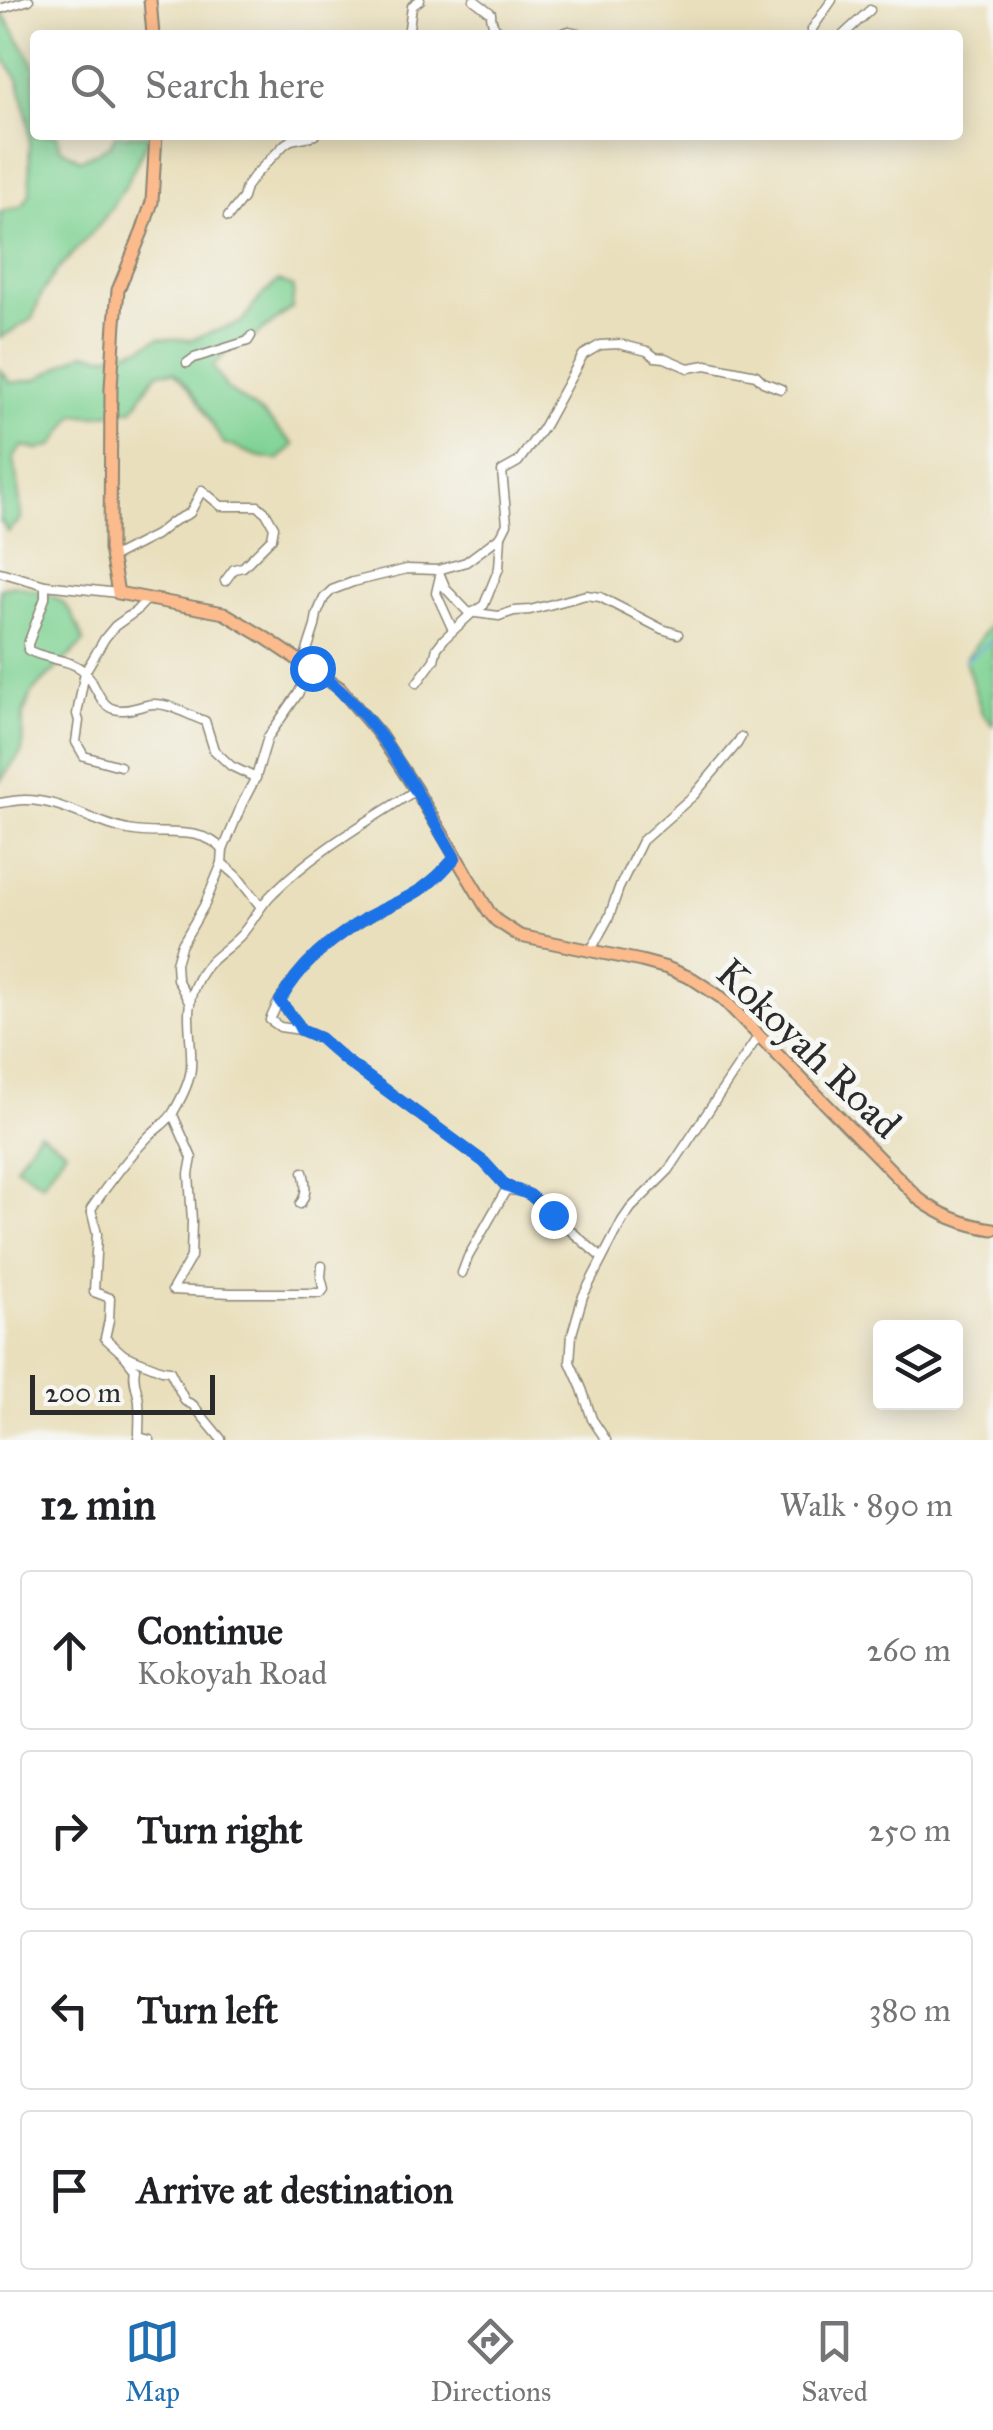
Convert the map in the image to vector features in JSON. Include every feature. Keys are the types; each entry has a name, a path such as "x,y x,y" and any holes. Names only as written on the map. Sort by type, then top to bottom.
{"main road":[{"path":"150,0 153,30"},
{"path":"118,593 111,558 111,388 118,290 152,202 156,140"},
{"name":"Kokoyah Road","path":"118,593 224,613 340,688 358,707 416,790 498,922 520,936 641,960 693,979 722,998 919,1199 970,1226 993,1229"}],"street":[{"path":"0,9 28,0"},
{"path":"409,30 412,6 420,0"},
{"path":"474,0 491,12 491,24 497,30"},
{"path":"812,30 832,0"},
{"path":"848,30 870,10"},
{"path":"228,217 249,183 290,140"},
{"path":"187,363 248,341 251,336"},
{"path":"418,683 434,660 437,648 484,605 497,576 501,536 507,524 502,470 518,462 543,428 583,355 600,345 619,344 648,350 655,357 688,368 706,365 756,375 780,389"},
{"path":"111,558 190,513 202,490 221,506 258,506 274,526 272,538 242,567 234,568 225,581"},
{"path":"190,1004 177,980 176,962 181,946 205,904 242,804 256,778 268,737 298,694 324,598 332,590 354,582 407,569 439,573 466,562 501,536"},
{"name":"Kokoyah Road","path":"0,572 45,585 118,593"},
{"path":"439,573 446,589 472,613 499,616 586,595 600,597 678,634"},
{"path":"439,573 436,593 453,630"},
{"path":"45,585 45,598 28,650 53,660 72,662 85,672 101,698 115,710 155,704 205,721 214,750 231,766 256,778"},
{"path":"120,766 84,756 76,742 77,714 85,672 114,626 148,598"},
{"path":"590,950 642,841 694,795 741,736"},
{"path":"150,1440 139,1437 140,1407 134,1369 105,1338 110,1298 94,1292 97,1234 91,1210 117,1171 173,1115 191,1074 188,1013 194,987 208,962 239,938 274,891 334,842 416,790"},
{"path":"0,803 26,800 67,808 131,831 196,834 215,841 224,850"},
{"path":"455,858 433,880 366,918 308,961 292,980 270,1020 280,1027 320,1038 484,1162 505,1185 530,1195 602,1258"},
{"path":"222,863 260,907"},
{"path":"280,1001 301,1030"},
{"path":"606,1440 592,1418 570,1362 572,1334 583,1296 622,1221 670,1170 759,1035"},
{"path":"173,1115 192,1158 192,1221 191,1257 172,1290 321,1293 322,1266"},
{"path":"300,1204 306,1182 303,1172"},
{"path":"462,1273 506,1190 514,1190"},
{"path":"124,1355 170,1371 185,1401 221,1440"}],"green space":[{"path":"0,9 30,58 30,140 58,140 60,148 81,160 111,145 113,140 148,140 125,187 103,220 55,273 32,319 0,338 0,212 22,206 30,194 29,125 19,81 0,52"},
{"path":"278,281 294,287 292,308 257,335 230,349 213,366 227,389 264,415 294,445 278,460 223,443 182,379 174,372 159,372 133,409 93,416 75,414 54,445 38,450 23,446 14,457 21,519 8,532 0,520 0,369 11,383 37,379 84,353 104,356 140,348 159,338 190,340 242,322"},
{"path":"14,585 60,600 84,642 32,692 23,715 22,751 0,781 0,588"},
{"path":"993,620 993,725 982,713 965,660"},
{"path":"39,1132 66,1150 42,1184 16,1166"}],"waterway":[{"path":"965,660 993,640"}],"route":[{"path":"312,668 340,688 379,734 455,858 433,880 366,918 308,961 280,1001 301,1030 320,1038 484,1162 505,1185 530,1195 553,1215"}]}
